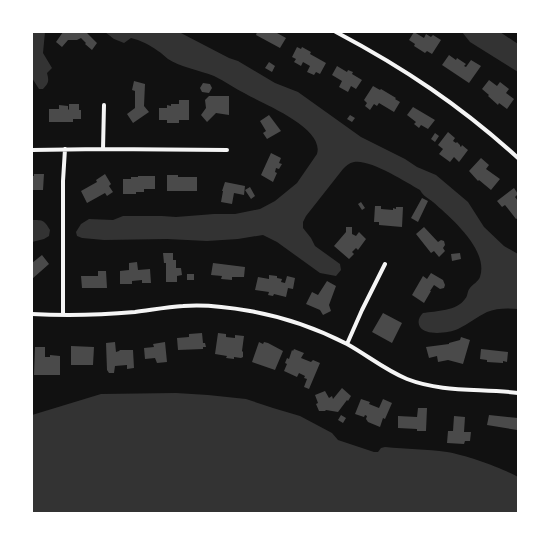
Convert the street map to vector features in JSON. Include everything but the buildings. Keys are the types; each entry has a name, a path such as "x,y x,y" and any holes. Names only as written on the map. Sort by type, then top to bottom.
{"street":[{"path":"336,32 399,67 429,86 466,113 518,158"},
{"path":"103,149 104,105"},
{"path":"63,315 63,188 65,149"},
{"path":"32,150 227,150"},
{"path":"348,344 362,310 385,264"},
{"path":"32,314 63,315 136,312 184,306 207,305 226,307 298,322 348,344 392,372 424,384 441,388 518,392"}],"shaded area":[{"path":"32,32 45,32 43,53 52,68 47,73 48,82 43,89 39,89 32,78"},
{"path":"105,32 179,32 229,58 238,61 275,83 298,92 361,137 405,159 417,167 436,175 468,202 484,227 504,246 518,254 518,309 510,308 491,311 458,329 449,332 432,333 423,330 419,325 419,321 423,313 452,308 457,306 466,298 469,289 480,277 481,267 479,256 467,235 420,190 378,167 361,162 351,163 343,169 306,216 303,222 303,228 315,246 340,264 341,270 336,276 320,273 277,242 263,235 238,239 207,241 167,239 104,240 82,238 77,236 76,232 81,224 89,219 113,220 123,216 176,217 235,214 260,209 275,201 297,183 317,154 317,144 312,135 303,126 291,118 214,76 172,62 161,53 141,41 131,38 124,43 114,39"},
{"path":"462,32 500,32 518,44 518,72 470,42"},
{"path":"32,220 45,222 50,230 49,236 32,242"},
{"path":"176,393 246,399 300,416 332,433 338,440 374,452 378,452 381,448 385,447 432,450 447,452 484,462 518,477 518,513 32,513 32,415 101,394"}]}
